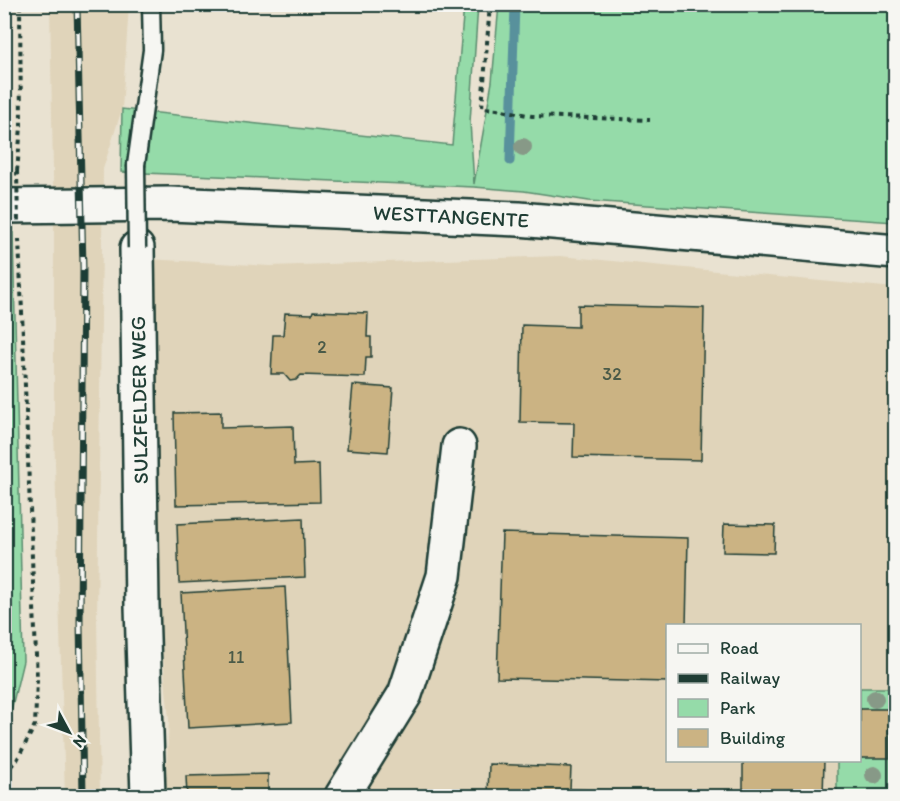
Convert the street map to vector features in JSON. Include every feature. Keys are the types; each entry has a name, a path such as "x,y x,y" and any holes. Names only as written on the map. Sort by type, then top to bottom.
{"street":[{"name":"WESTTANGENTE","path":"14,221 170,204 507,218 896,252"},
{"name":"SULZFELDER WEG","path":"137,248 142,606 148,796"},
{"path":"342,796 405,693 444,576 459,446"}],"lane":[{"name":"SULZFELDER WEG","path":"137,248 136,165 152,50 151,4"}],"path":[{"path":"4,773 17,760 35,725 37,680 14,221 21,127 20,4"},
{"path":"490,4 482,108 532,116 650,120"}],"shaded area":[{"path":"50,5 129,5 122,109 103,169 97,618 100,796 65,796 54,429 54,228"},
{"path":"560,256 895,288 895,796 167,796 169,720 148,500 147,259 270,266"}],"green space":[{"path":"464,5 478,5 470,122 474,184 492,82 499,5 895,5 895,222 589,201 524,191 474,187 121,172 122,109 452,145"},
{"path":"10,105 23,661 8,723 5,726 4,106"},
{"path":"861,688 890,688 890,796 837,796 837,762 861,762"}],"building":[{"path":"578,305 704,308 701,460 573,457 574,423 520,422 522,325 578,327"},
{"path":"313,311 368,313 367,337 371,337 371,357 366,357 365,377 301,375 296,380 290,381 284,374 271,374 273,335 283,335 285,313 312,314"},
{"path":"353,385 393,388 388,452 347,449"},
{"path":"221,412 221,428 293,426 294,465 319,464 320,502 176,505 174,413"},
{"path":"303,518 305,577 179,583 177,524"},
{"path":"724,524 775,525 774,553 723,552"},
{"path":"502,533 688,538 686,624 666,624 666,682 497,678"},
{"path":"285,587 292,722 188,728 181,593"},
{"path":"861,709 889,709 889,758 861,758"},
{"path":"743,762 824,762 823,796 743,796"},
{"path":"489,764 571,767 570,789 689,794 689,796 488,796"},
{"path":"268,774 268,796 187,796 186,776"}],"waterway":[{"path":"510,161 515,4"}],"railway":[{"path":"77,4 83,268 80,622 83,796"}]}
